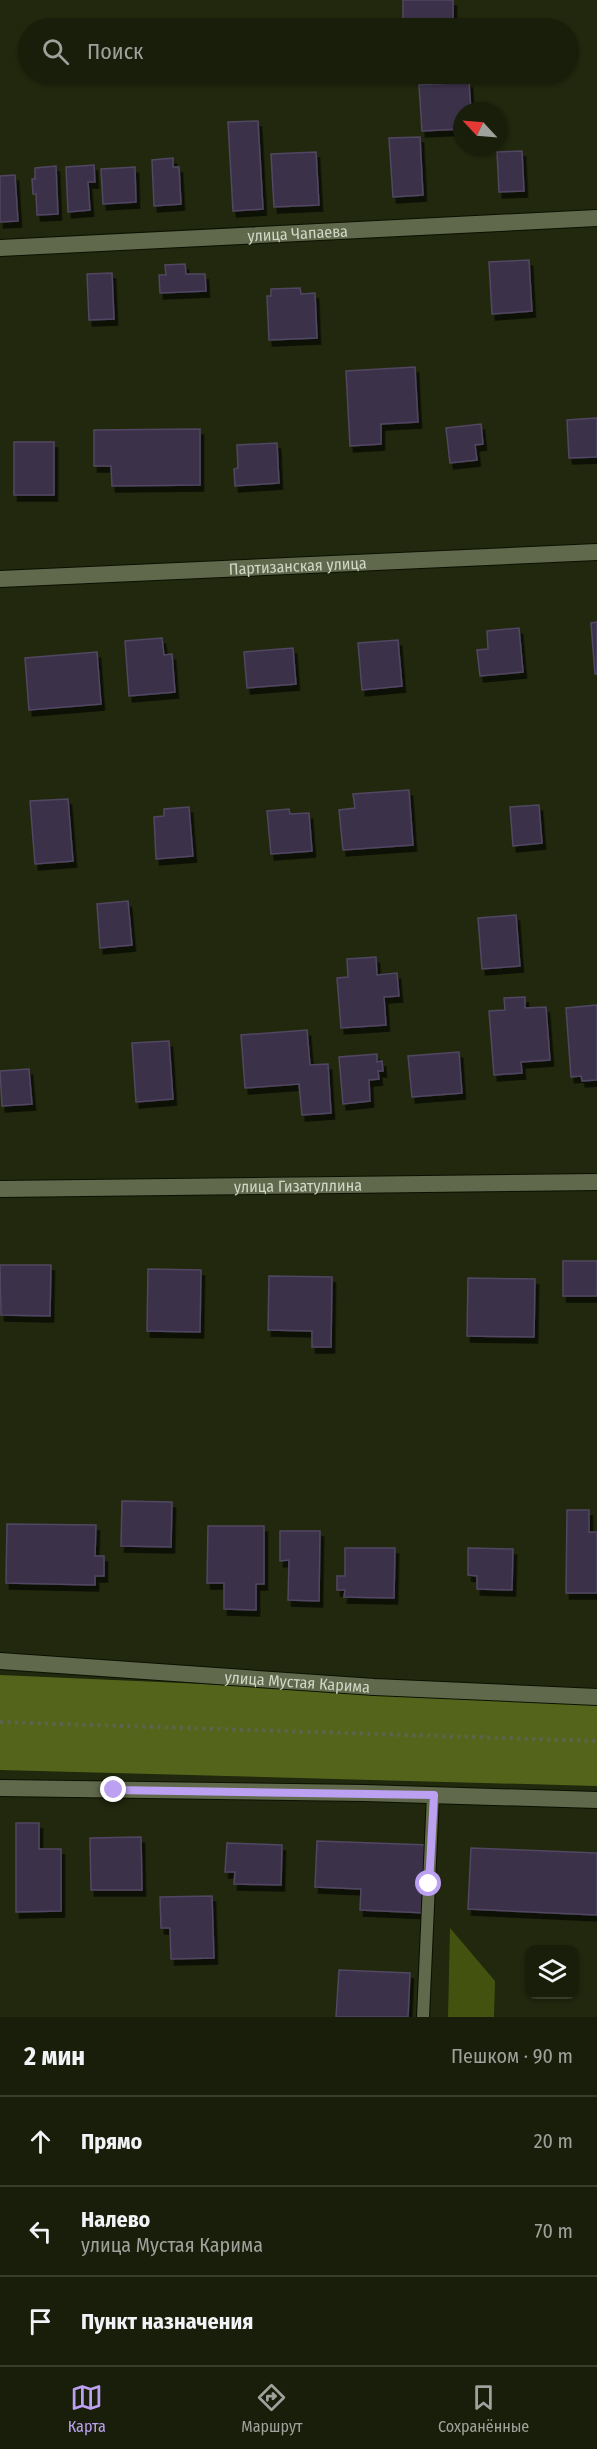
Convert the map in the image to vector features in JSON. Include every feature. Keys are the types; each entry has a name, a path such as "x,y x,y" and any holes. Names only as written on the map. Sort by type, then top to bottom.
{"street":[{"name":"улица Чапаева","path":"0,248 597,218"},
{"name":"Партизанская улица","path":"0,579 597,552"},
{"name":"улица Гизатуллина","path":"0,1189 597,1182"},
{"name":"улица Мустая Карима","path":"0,1662 374,1687 597,1697"},
{"path":"0,1788 597,1800"}],"lane":[{"path":"423,2017 434,1795"}],"path":[{"path":"0,1722 597,1741"}],"green space":[{"path":"0,1675 597,1701 597,1786 0,1770"},
{"path":"450,1928 495,1981 494,2017 448,2017"}],"building":[{"path":"403,0 453,0 453,18 403,18"},
{"path":"469,84 470,102 453,102 453,129 422,131 419,85"},
{"path":"258,121 263,209 233,211 228,122"},
{"path":"420,137 423,195 393,197 389,138"},
{"path":"522,151 524,191 499,192 497,156 507,156 507,152"},
{"path":"316,152 319,205 274,207 271,154"},
{"path":"173,158 173,167 179,167 181,204 154,206 152,160"},
{"path":"94,165 95,182 88,182 90,210 68,212 66,167"},
{"path":"56,166 58,214 37,215 36,194 33,194 32,179 35,179 35,168"},
{"path":"135,167 136,202 103,204 101,169"},
{"path":"15,175 18,221 0,222 0,176"},
{"path":"529,260 532,311 492,314 489,262"},
{"path":"185,264 186,274 205,274 206,291 160,293 159,275 166,275 165,265"},
{"path":"112,273 114,319 89,320 87,274"},
{"path":"300,288 301,294 315,293 317,338 269,340 267,296 271,296 271,289"},
{"path":"415,367 418,422 381,424 381,444 350,446 346,371"},
{"path":"597,418 597,457 569,458 567,420"},
{"path":"481,424 483,444 475,445 477,460 450,463 446,428"},
{"path":"200,429 200,485 112,486 111,466 94,466 94,430"},
{"path":"14,442 54,442 54,495 14,495"},
{"path":"277,443 279,483 235,486 234,469 238,468 237,445"},
{"path":"597,622 597,674 595,674 591,623"},
{"path":"519,628 523,672 480,676 477,650 488,649 487,631"},
{"path":"162,638 164,655 172,654 175,692 129,696 125,641"},
{"path":"398,640 402,686 362,690 358,643"},
{"path":"293,648 296,684 247,688 244,652"},
{"path":"97,652 101,704 29,710 25,658"},
{"path":"409,790 413,845 343,850 339,810 355,808 353,794"},
{"path":"68,799 73,861 35,864 30,801"},
{"path":"539,805 542,843 513,846 510,807"},
{"path":"189,807 193,856 156,859 154,817 164,816 164,809"},
{"path":"289,809 290,814 309,813 312,851 271,854 267,811"},
{"path":"128,901 132,945 100,948 97,904"},
{"path":"516,915 520,966 482,969 478,918"},
{"path":"376,957 377,975 397,973 399,996 384,997 386,1025 341,1028 337,978 348,977 347,959"},
{"path":"525,997 525,1008 546,1007 550,1060 521,1062 522,1073 494,1075 489,1011 505,1010 504,998"},
{"path":"597,1005 597,1080 582,1081 581,1076 571,1077 566,1008"},
{"path":"307,1030 310,1065 328,1064 331,1113 302,1115 299,1084 245,1088 241,1035"},
{"path":"169,1041 173,1099 136,1102 132,1043"},
{"path":"459,1052 462,1093 412,1097 408,1056"},
{"path":"377,1054 377,1062 382,1061 383,1071 378,1071 379,1079 369,1080 370,1101 343,1104 339,1057"},
{"path":"29,1069 32,1104 2,1106 0,1071"},
{"path":"563,1261 597,1261 597,1296 563,1296"},
{"path":"0,1265 51,1265 50,1316 1,1315"},
{"path":"148,1269 201,1270 200,1332 147,1331"},
{"path":"269,1276 332,1277 331,1347 312,1347 312,1331 268,1330"},
{"path":"468,1278 535,1279 534,1337 467,1336"},
{"path":"122,1501 172,1502 171,1547 121,1546"},
{"path":"567,1510 589,1510 589,1532 597,1532 597,1593 566,1593"},
{"path":"7,1524 96,1525 95,1556 104,1556 104,1576 95,1576 95,1585 6,1583"},
{"path":"208,1526 264,1526 264,1584 256,1584 256,1610 224,1609 224,1583 207,1583"},
{"path":"280,1531 320,1531 319,1601 288,1600 289,1560 280,1561"},
{"path":"345,1548 395,1548 394,1598 344,1597 345,1590 337,1590 337,1576 345,1576"},
{"path":"468,1548 513,1549 512,1590 477,1589 477,1576 468,1575"},
{"path":"16,1823 39,1823 39,1849 61,1849 61,1911 16,1912"},
{"path":"141,1837 142,1890 91,1890 90,1838"},
{"path":"317,1841 429,1845 426,1913 360,1910 361,1889 315,1887"},
{"path":"227,1843 282,1845 281,1885 234,1884 235,1872 225,1872"},
{"path":"471,1848 597,1853 597,1915 468,1909"},
{"path":"212,1896 214,1958 171,1959 170,1928 161,1928 160,1897"},
{"path":"339,1970 410,1973 408,2017 336,2017"}],"route":[{"path":"114,1790 434,1795 429,1884"}]}
